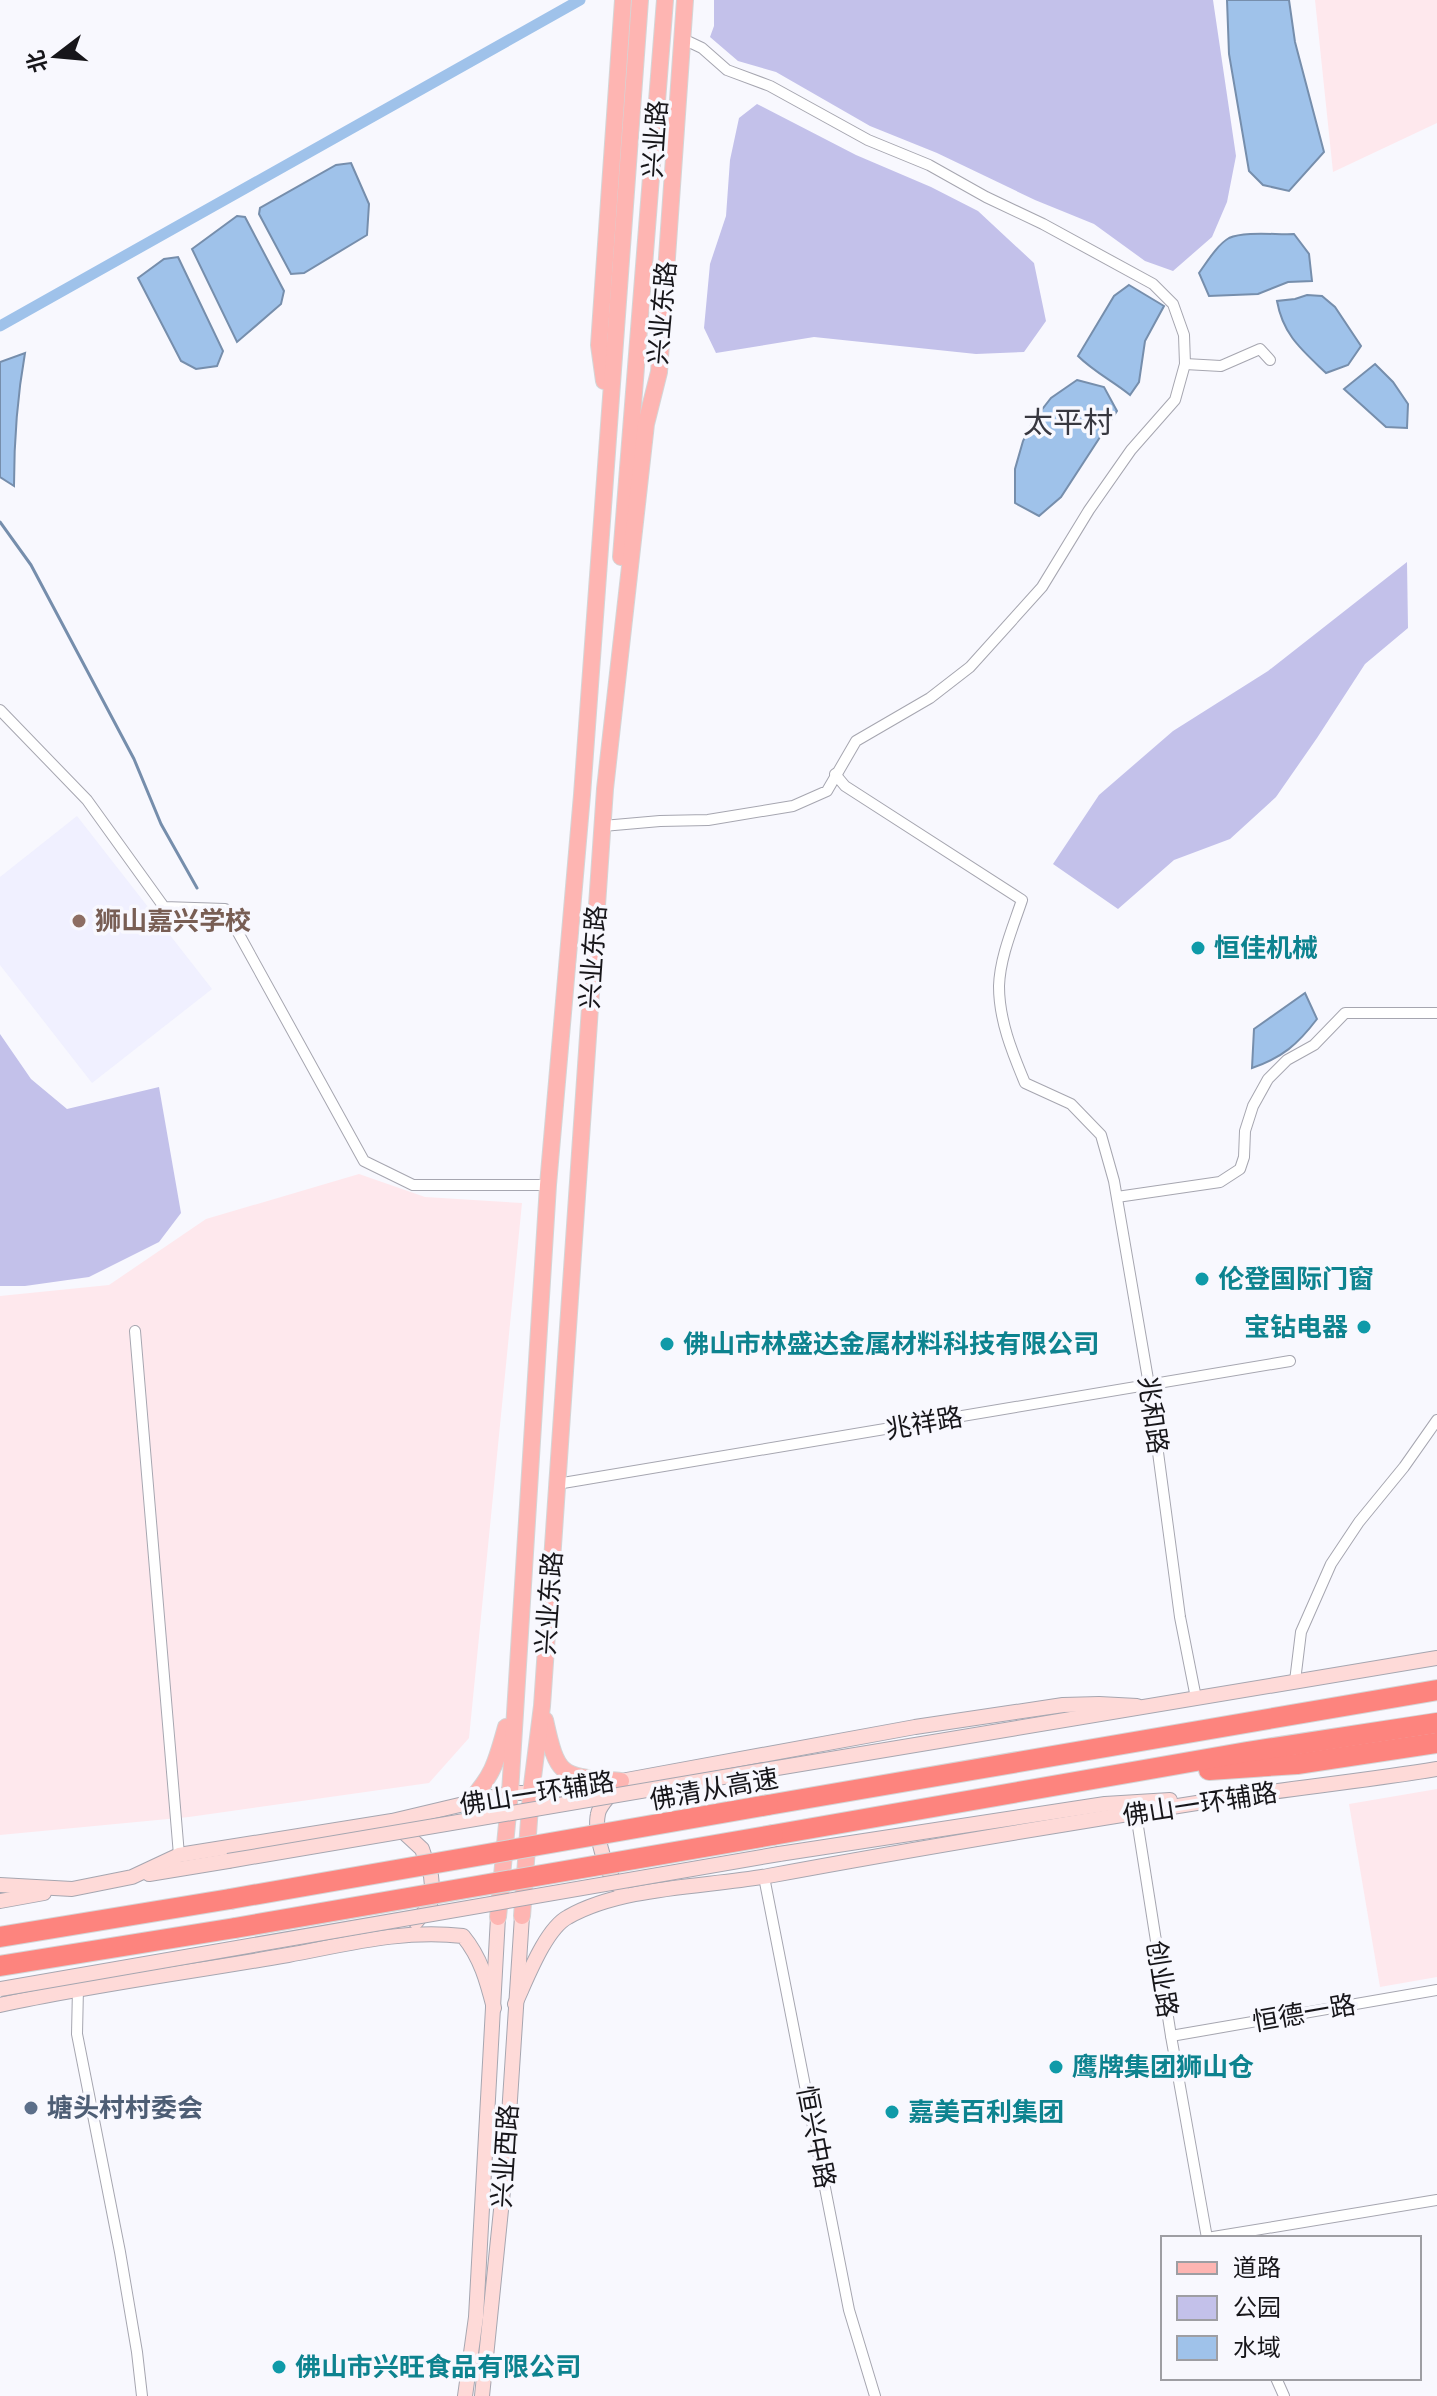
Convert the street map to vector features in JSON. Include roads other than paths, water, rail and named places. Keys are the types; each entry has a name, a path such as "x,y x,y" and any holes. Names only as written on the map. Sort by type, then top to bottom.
{"highway":[{"name":"佛清从高速","path":"0,1937 1437,1690"},
{"path":"0,1966 776,1845 1114,1776 1437,1723"},
{"path":"1114,1776 1297,1764 1437,1743"}],"main road":[{"path":"608,413 599,345 623,0"},
{"name":"兴业东路","path":"498,1917 510,1793 548,1185 582,795 640,0"},
{"name":"兴业路","path":"605,789 630,428 645,278 665,0"},
{"name":"兴业东路","path":"522,1916 531,1793 542,1706 605,789 646,424 659,372 685,0"},
{"name":"佛山一环辅路","path":"0,1885 72,1889 1137,1706 1437,1658"},
{"path":"469,1802 488,1780 496,1762 515,1690"},
{"name":"佛山一环辅路","path":"132,1877 179,1855 392,1821 510,1793 621,1781 915,1727 1063,1705 1137,1706"},
{"path":"542,1706 551,1747 564,1772 581,1778 621,1781"},
{"name":"佛山一环辅路","path":"515,2004 551,1934 564,1918 588,1907 631,1896 764,1877 1204,1801 1437,1769"},
{"path":"621,1781 601,1808 598,1822 607,1870 614,1883 631,1896"},
{"path":"0,1989 776,1845 1105,1804 1204,1801"},
{"path":"392,1821 422,1849 432,1886 427,1911 405,1934"},
{"path":"0,1901 72,1889"},
{"name":"兴业西路","path":"482,2396 506,2161 522,1916"},
{"name":"兴业西路","path":"465,2396 476,2317 498,1917"},
{"path":"0,2005 78,1988 405,1934 463,1936 483,1967 494,2008"}],"street":[{"path":"603,826 708,820 793,806 827,791 856,741 930,698 970,667 1042,587 1089,510 1131,450 1175,400 1185,364 1184,335 1173,304 1153,284 929,165 868,140 770,86 727,70 702,48 683,39"},
{"path":"1185,364 1221,366 1260,349 1270,360"},
{"path":"0,710 87,800 164,907 225,909 364,1161 413,1185 548,1185"},
{"name":"兆和路","path":"835,774 845,786 1022,900 1006,946 999,985 1007,1039 1025,1083 1071,1104 1101,1135 1117,1197 1149,1385 1180,1617 1196,1698"},
{"path":"1117,1197 1220,1182 1240,1169 1244,1157 1245,1131 1253,1106 1268,1079 1287,1060 1314,1045 1345,1013 1437,1013"},
{"path":"135,1331 179,1855"},
{"name":"兆祥路","path":"557,1484 1290,1361"},
{"path":"1295,1681 1301,1632 1331,1564 1437,1420"},
{"name":"创业路","path":"1136,1814 1207,2236"},
{"name":"恒兴中路","path":"764,1877 849,2310 875,2396"},
{"path":"78,1988 77,2034 122,2267 142,2396"},
{"name":"恒德一路","path":"1171,2036 1437,1990"},
{"path":"1219,2236 1437,2200"}],"water":[{"path":"1227,0 1289,0 1295,42 1324,152 1289,191 1263,185 1249,171 1229,54"},
{"path":"351,163 369,204 367,235 304,273 291,274 259,214 260,208 336,165"},
{"path":"237,216 245,217 284,291 281,304 237,342 192,249"},
{"path":"1294,234 1309,254 1312,281 1288,282 1258,294 1209,296 1199,273 1212,254 1229,238"},
{"path":"178,257 223,351 217,366 196,369 181,361 138,278 164,259"},
{"path":"1129,285 1164,306 1145,341 1139,382 1130,395 1078,356 1114,296"},
{"path":"1307,295 1322,296 1335,307 1361,346 1348,365 1326,373 1289,333 1277,301"},
{"path":"25,353 16,420 14,486 0,477 0,362"},
{"path":"1375,364 1393,382 1408,404 1407,428 1386,427 1344,389"},
{"path":"1077,380 1104,387 1117,411 1061,497 1039,516 1015,503 1015,469 1033,421 1051,398"},
{"path":"1305,993 1317,1019 1289,1049 1252,1068 1254,1029"}],"waterway":[{"path":"0,326 580,0"},
{"path":"0,522 31,565 134,759 161,824 197,888"}],"place":[{"name":"狮山嘉兴学校","path":"79,921"},
{"name":"恒佳机械","path":"1198,948"},
{"name":"伦登国际门窗","path":"1202,1279"},
{"name":"宝钻电器","path":"1364,1327"},
{"name":"佛山市林盛达金属材料科技有限公司","path":"667,1344"},
{"name":"鹰牌集团狮山仓","path":"1056,2067"},
{"name":"塘头村村委会","path":"31,2108"},
{"name":"嘉美百利集团","path":"892,2112"},
{"name":"佛山市兴旺食品有限公司","path":"279,2367"}],"district":[{"name":"太平村","path":"1068,422"}]}
